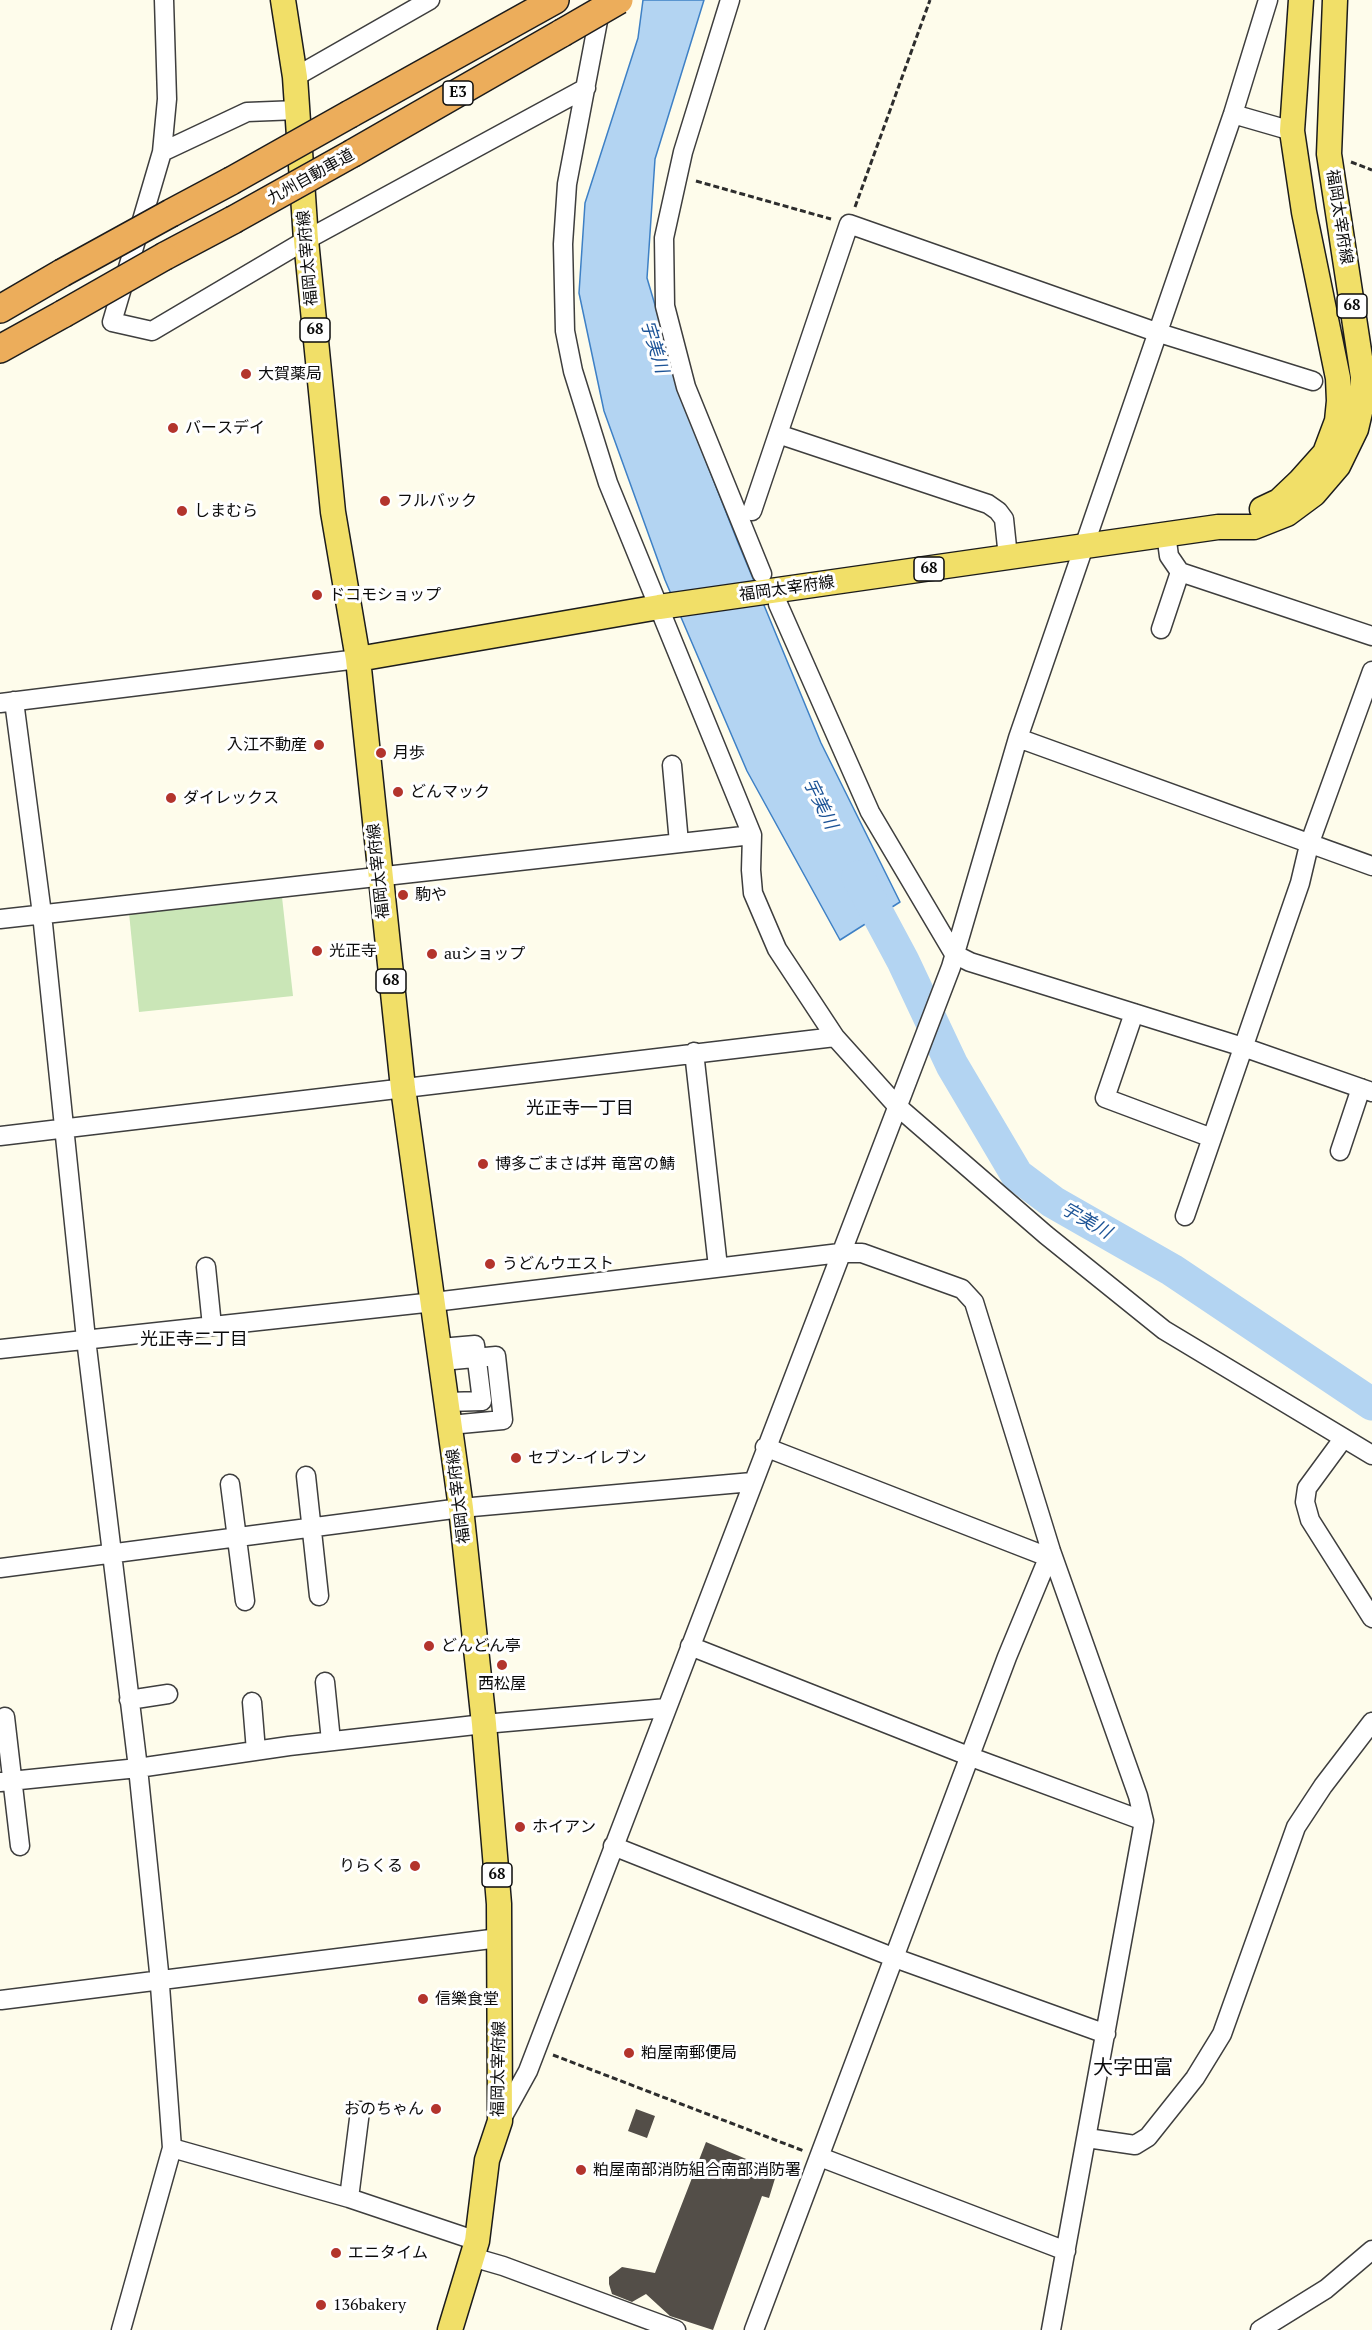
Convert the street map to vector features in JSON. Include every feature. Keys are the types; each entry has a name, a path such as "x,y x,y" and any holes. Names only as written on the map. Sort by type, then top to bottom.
{"highway":[{"name":"E3","path":"0,309 555,0"},
{"name":"九州自動車道","path":"0,349 353,153 619,0"}],"main road":[{"name":"福岡太宰府線","path":"283,0 295,77 306,240 333,512 358,659 403,1088 461,1508 484,1724 499,1904 500,2121 487,2160 475,2249 450,2330"},
{"name":"福岡太宰府線","path":"1218,527 1279,501 1325,453 1337,421 1340,401 1338,378 1304,212 1292,131 1301,0"},
{"name":"福岡太宰府線","path":"358,659 771,590 1218,527 1254,527 1287,514 1314,494 1338,466 1356,429 1361,408 1363,377 1329,154 1335,0"}],"street":[{"path":"164,0 167,99 162,152 112,322 152,331 306,240 586,88"},
{"path":"295,77 413,5 430,0"},
{"path":"602,0 567,184 563,256 565,331 573,371 608,483 753,834 751,870 753,893 777,949 835,1037 897,1106 1046,1235 1164,1330 1372,1455"},
{"path":"500,2121 528,2071 537,2049 952,960 1018,738 1233,114 1268,0"},
{"path":"732,1 683,152 664,238 665,306 686,387 771,590 870,812 952,960"},
{"path":"162,152 247,112 298,110"},
{"path":"1233,114 1292,131"},
{"path":"752,511 849,224 1156,332 1313,381"},
{"path":"778,434 988,504 1004,519 1008,557"},
{"path":"1166,534 1169,556 1180,572 1372,636"},
{"path":"1161,629 1180,572"},
{"path":"121,2330 172,2148 160,1981 138,1768 86,1340 42,914 7,702 358,659"},
{"path":"1185,1215 1300,883 1309,845 1372,670"},
{"path":"1018,738 1372,866"},
{"path":"672,765 680,843"},
{"path":"0,919 753,834"},
{"path":"952,960 970,962 1243,1047 1366,1090 1340,1151"},
{"path":"1134,1013 1105,1098 1212,1138"},
{"path":"0,1136 835,1037"},
{"path":"694,1052 718,1267"},
{"path":"0,1349 434,1302 840,1253 862,1253 962,1288 974,1302 1050,1554 1138,1796 1144,1821 1051,2330"},
{"path":"206,1267 212,1326"},
{"path":"441,1355 476,1358 496,1356 502,1420 449,1413"},
{"path":"449,1413 482,1401 476,1358"},
{"path":"1343,1438 1306,1488 1305,1502 1310,1520 1372,1618"},
{"path":"765,1447 1050,1554"},
{"path":"306,1476 319,1596"},
{"path":"0,1568 461,1508 752,1482"},
{"path":"230,1484 245,1602"},
{"path":"754,2330 1007,1657 1050,1554"},
{"path":"690,1646 971,1757 1144,1821"},
{"path":"325,1682 331,1742"},
{"path":"129,1700 168,1694"},
{"path":"252,1702 256,1751"},
{"path":"6,1781 138,1768 256,1751 484,1724 667,1708"},
{"path":"5,1717 6,1781 20,1846"},
{"path":"1087,2138 1135,2145 1148,2138 1195,2078 1222,2034 1296,1827 1323,1786 1372,1722"},
{"path":"613,1846 895,1958 1106,2034"},
{"path":"1,2000 499,1938"},
{"path":"349,2198 360,2111"},
{"path":"172,2148 349,2198 475,2249 503,2266 676,2330"},
{"path":"820,2157 1066,2251"},
{"path":"1260,2330 1326,2289 1372,2250"}],"path":[{"path":"683,152 694,180 849,224 930,0"},
{"path":"537,2049 820,2157"}],"green space":[{"path":"282,897 293,996 139,1012 129,913"}],"water":[{"path":"643,0 704,0 655,159 647,278 687,413 737,540 821,743 900,902 840,940 747,771 665,580 604,411 579,293 585,203 638,38"}],"building":[{"path":"636,2109 655,2116 647,2138 628,2131"},
{"path":"706,2142 777,2172 769,2198 762,2196 713,2330 670,2316 646,2294 632,2302 612,2294 609,2284 609,2277 622,2267 655,2273"}],"waterway":[{"name":"宇美川","path":"858,877 903,961 952,1065 1017,1175 1053,1202 1172,1270 1372,1404"}],"place":[{"name":"大賀薬局","path":"246,374"},
{"name":"バースデイ","path":"173,428"},
{"name":"フルバック","path":"385,501"},
{"name":"しまむら","path":"182,511"},
{"name":"ドコモショップ","path":"317,595"},
{"name":"入江不動産","path":"319,745"},
{"name":"月歩","path":"381,753"},
{"name":"どんマック","path":"398,792"},
{"name":"ダイレックス","path":"171,798"},
{"name":"駒や","path":"403,895"},
{"name":"光正寺","path":"317,951"},
{"name":"auショップ","path":"432,954"},
{"name":"博多ごまさば丼 竜宮の鯖","path":"483,1164"},
{"name":"うどんウエスト","path":"490,1264"},
{"name":"セブン-イレブン","path":"516,1458"},
{"name":"どんどん亭","path":"429,1646"},
{"name":"西松屋","path":"502,1665"},
{"name":"ホイアン","path":"520,1827"},
{"name":"りらくる","path":"415,1866"},
{"name":"信樂食堂","path":"423,1999"},
{"name":"粕屋南郵便局","path":"629,2053"},
{"name":"おのちゃん","path":"436,2109"},
{"name":"粕屋南部消防組合南部消防署","path":"581,2170"},
{"name":"エニタイム","path":"336,2253"},
{"name":"136bakery","path":"321,2305"}],"district":[{"name":"光正寺一丁目","path":"580,1109"},
{"name":"光正寺二丁目","path":"194,1340"},
{"name":"大字田富","path":"1133,2068"}]}
